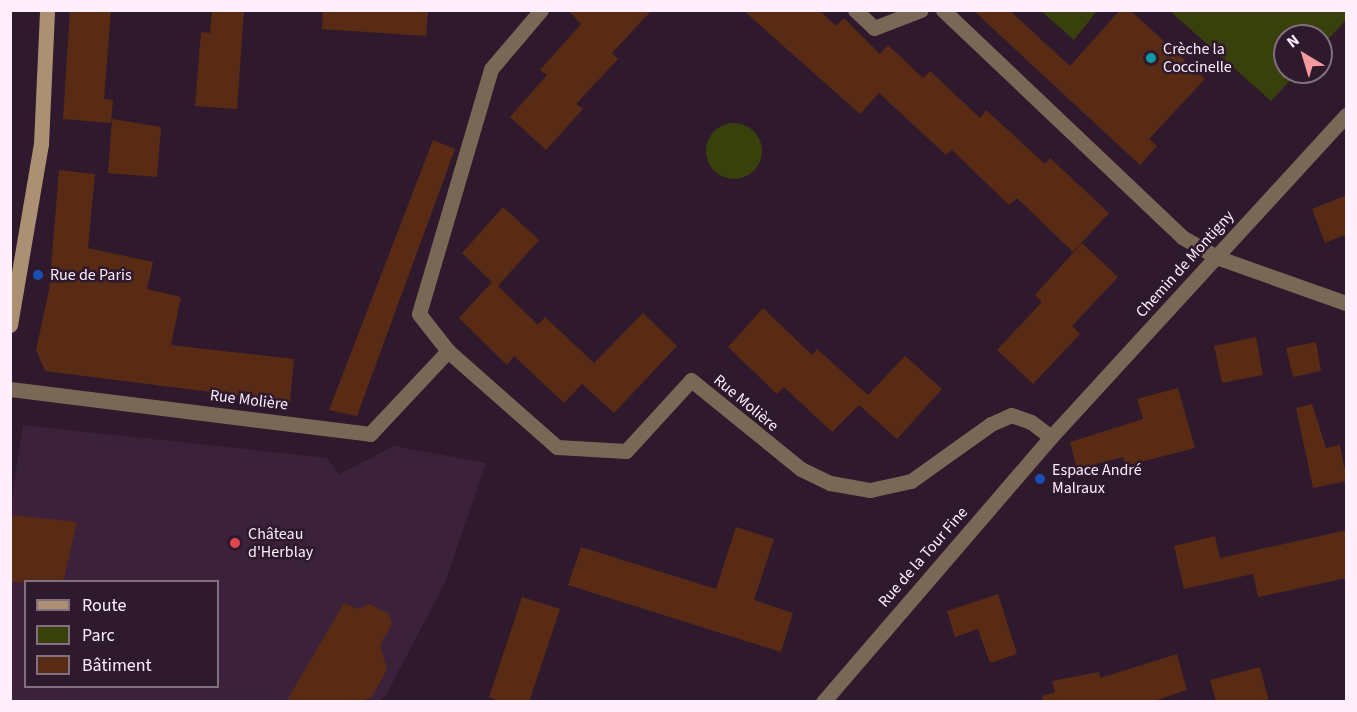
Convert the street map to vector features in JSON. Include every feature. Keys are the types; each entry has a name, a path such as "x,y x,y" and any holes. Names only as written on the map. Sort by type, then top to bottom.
{"street":[{"path":"10,325 41,144 47,10"},
{"name":"Rue Molière","path":"541,10 491,69 418,314 448,351 557,447 626,451 691,380 801,469 830,483 870,490 911,481 991,424 1011,415 1031,422 1050,437"},
{"path":"855,10 874,28 921,10"},
{"path":"943,10 1182,237 1216,257 1347,303"},
{"name":"Chemin de Montigny","path":"1050,437 1347,115"},
{"name":"Rue Molière","path":"10,389 370,434 448,351"},
{"name":"Rue de la Tour Fine","path":"823,702 1050,437"}],"shaded area":[{"name":"Château d'Herblay","path":"23,425 327,458 339,474 394,446 486,463 445,583 386,695 379,701 11,702 11,504"}],"green space":[{"path":"1041,11 1097,11 1074,40"},
{"path":"1170,11 1346,11 1346,20 1333,34 1333,24 1273,24 1273,84 1287,84 1271,101"},
{"path":"729,123 739,123 754,131 760,140 762,151 760,162 754,171 739,179 729,179 718,174 711,167 706,156 706,146 711,135 718,128"}],"building":[{"path":"70,10 111,10 104,99 113,100 111,123 63,119"},
{"path":"212,10 244,10 237,109 195,106 201,32 210,33"},
{"path":"323,10 428,10 426,36 322,29"},
{"path":"568,10 652,10 612,53 618,59 576,104 583,109 546,150 510,117 547,75 540,70 581,24"},
{"path":"743,10 819,10 836,26 844,18 880,54 888,45 923,78 930,71 980,118 986,110 1045,164 1050,158 1109,213 1073,252 1017,198 1009,205 952,150 946,155 879,93 860,114"},
{"path":"973,10 1009,10 1070,66 1120,10 1130,10 1205,79 1149,139 1157,146 1140,165"},
{"path":"112,119 161,127 157,177 108,173"},
{"path":"433,140 455,149 357,416 329,410"},
{"path":"59,170 95,174 88,248 153,262 147,289 181,297 171,345 294,359 290,402 45,371 36,350 49,290"},
{"path":"1347,195 1347,234 1325,243 1312,209"},
{"path":"503,207 539,240 498,286 538,325 545,317 594,363 643,313 677,346 614,413 582,384 564,403 514,356 507,365 459,318 492,282 462,253"},
{"path":"1082,243 1118,277 1072,326 1080,334 1033,384 997,350 1042,302 1035,295"},
{"path":"763,308 812,355 817,349 868,395 905,356 942,389 897,439 859,405 832,432 784,387 777,394 728,347"},
{"path":"1256,337 1263,375 1222,383 1214,346"},
{"path":"1316,342 1321,371 1293,377 1286,348"},
{"path":"1178,388 1195,448 1125,466 1123,457 1077,469 1070,442 1143,419 1137,399"},
{"path":"1312,404 1326,448 1340,445 1347,481 1313,488 1296,408"},
{"path":"10,515 77,522 63,580 10,582"},
{"path":"736,527 774,539 754,600 793,613 781,652 568,585 581,547 716,589"},
{"path":"1347,530 1347,578 1258,597 1253,574 1184,589 1174,546 1215,536 1220,558"},
{"path":"998,594 1017,654 990,663 978,629 955,637 947,611"},
{"path":"522,597 560,609 529,702 503,702 489,697"},
{"path":"344,603 358,609 370,604 389,614 392,624 380,645 387,669 372,697 357,702 286,702"},
{"path":"1177,654 1187,690 1151,702 1043,702 1042,696 1055,692 1052,681 1099,672 1100,678"},
{"path":"1260,667 1269,702 1216,702 1210,680"}],"place":[{"name":"Crèche la Coccinelle","path":"1151,58"},
{"name":"Rue de Paris","path":"38,275"},
{"name":"Espace André Malraux","path":"1040,479"},
{"name":"Château d'Herblay","path":"235,543"}]}
